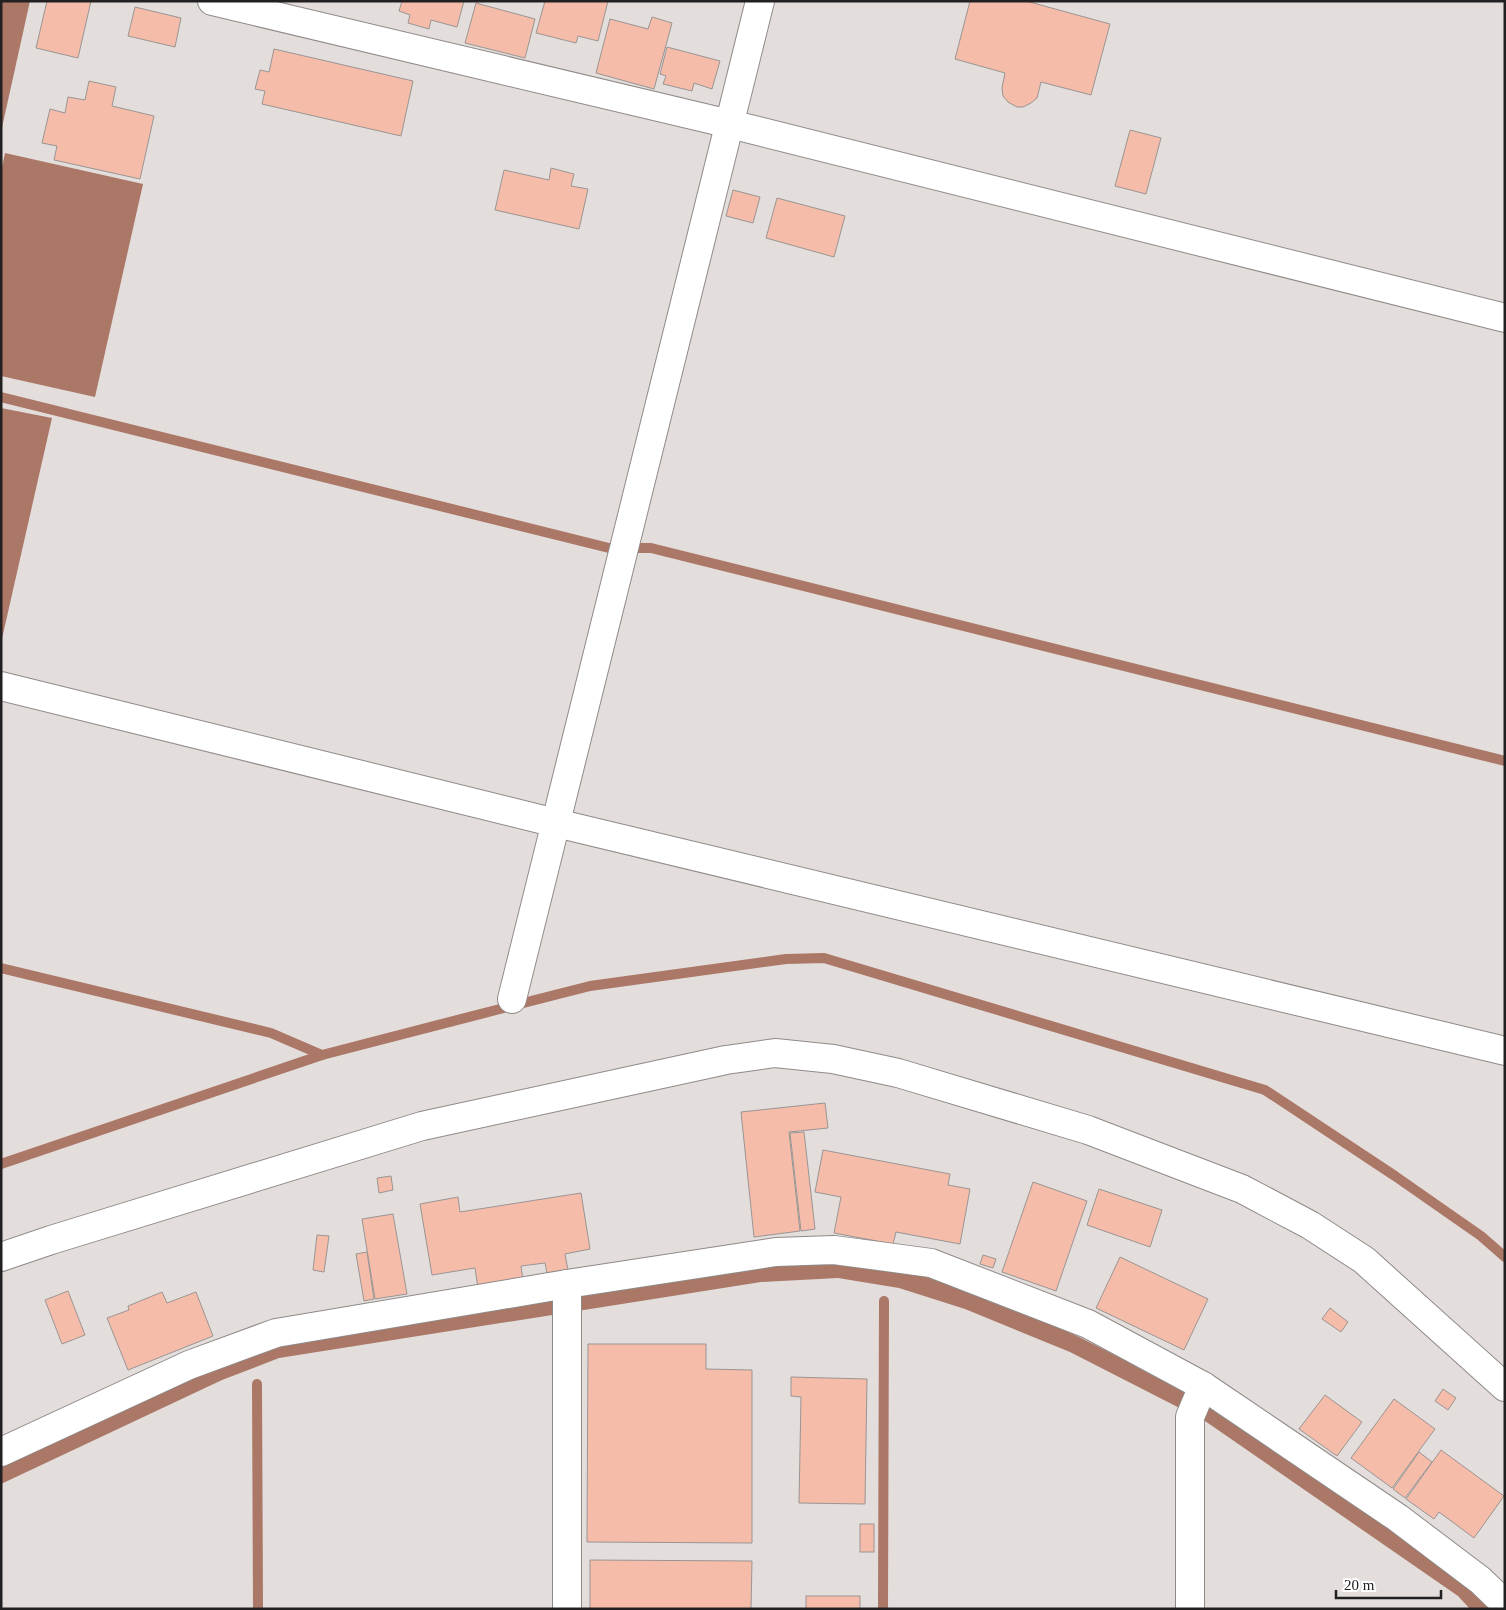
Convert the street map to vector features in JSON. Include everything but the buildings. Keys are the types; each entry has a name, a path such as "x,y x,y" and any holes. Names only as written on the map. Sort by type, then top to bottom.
{"street":[{"path":"212,1 730,124 1505,318"},
{"path":"512,999 760,1"},
{"path":"1,686 556,823 1505,1051"},
{"path":"1,1257 60,1237 422,1126 726,1060 775,1053 833,1059 898,1073 1088,1130 1242,1189 1310,1225 1364,1260 1505,1387"},
{"path":"1,1452 189,1365 276,1333 567,1298 776,1252 834,1250 931,1263 1088,1324 1197,1400 1398,1518 1480,1580 1505,1604"},
{"path":"567,1298 567,1609"},
{"path":"1190,1609 1197,1400"}],"shaded area":[{"path":"1,1 30,1 1,132"},
{"path":"5,153 143,184 95,397 1,376 1,172"},
{"path":"1,408 52,418 1,643"},
{"path":"833,1262 920,1275 997,1300 1077,1336 1188,1392 1317,1475 1472,1588 1491,1609 1470,1609 1458,1596 1205,1421 1070,1352 965,1309 899,1288 838,1278 761,1282 279,1358 222,1380 1,1484 1,1465 225,1360 274,1346 758,1265"}],"waterway":[{"path":"1,397 609,548 651,548 1505,761"},
{"path":"1,1164 322,1055 590,986 786,959 824,958 1265,1090 1395,1176 1481,1236 1505,1257"},
{"path":"1,968 271,1033 322,1055"},
{"path":"883,1609 884,1301"},
{"path":"257,1384 258,1609"}]}
